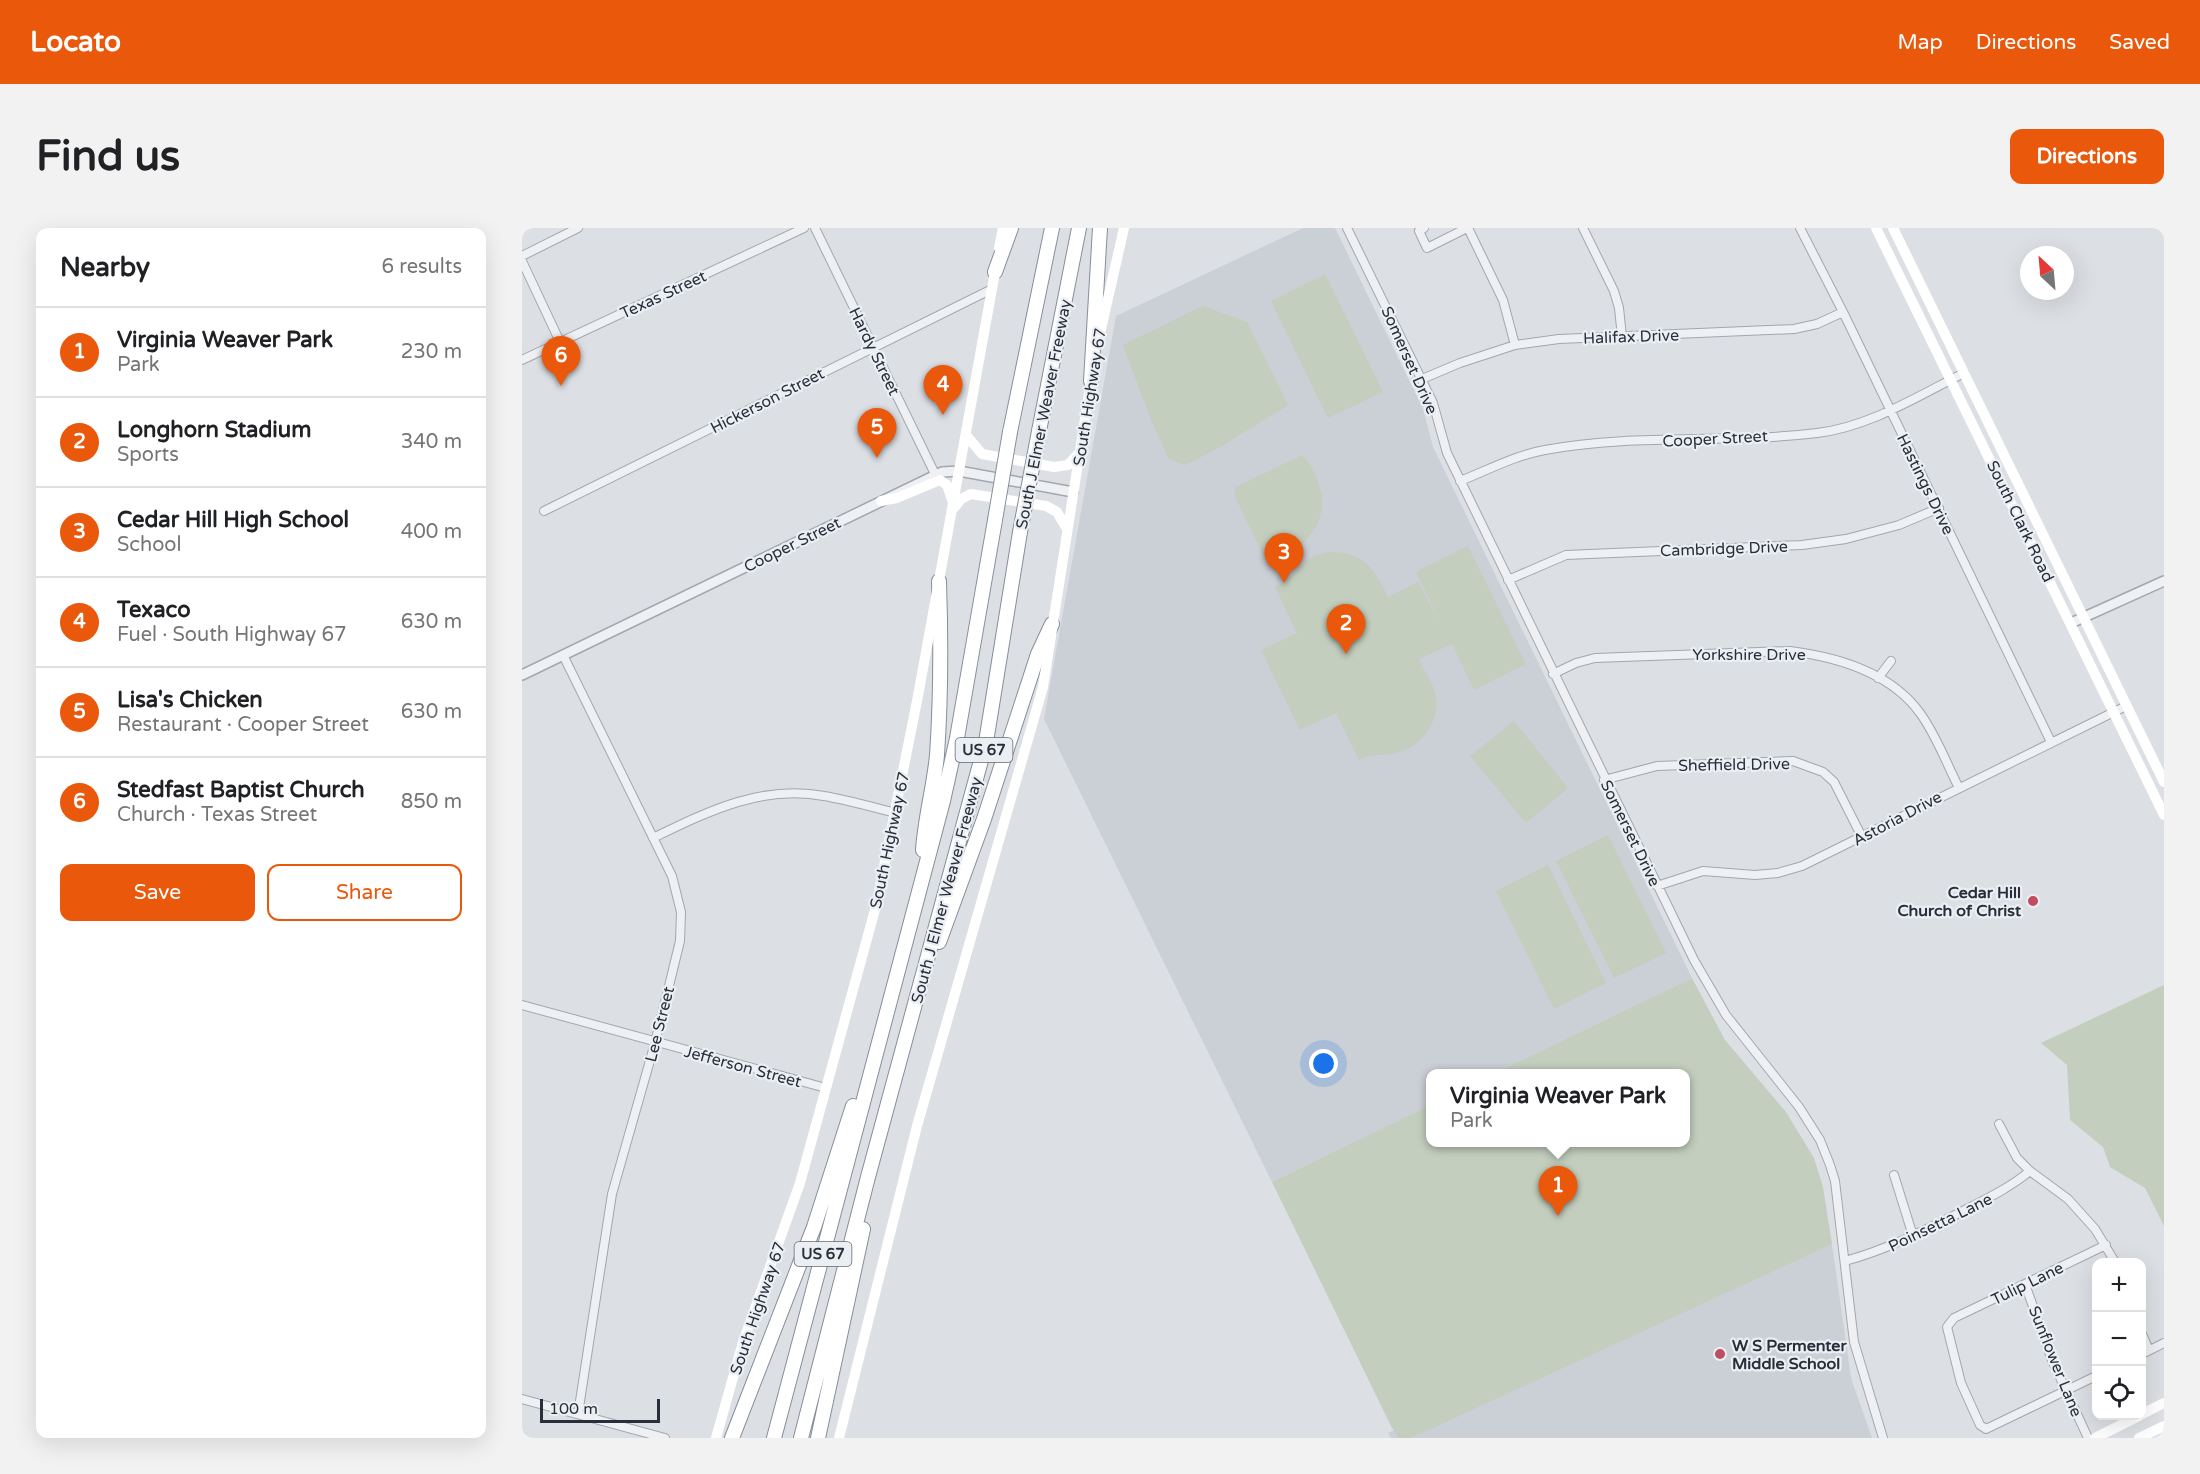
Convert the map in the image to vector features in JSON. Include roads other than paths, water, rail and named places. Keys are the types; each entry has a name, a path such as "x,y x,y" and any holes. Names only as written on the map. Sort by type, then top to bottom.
{"highway":[{"path":"995,272 1011,228"},
{"name":"South J Elmer Weaver Freeway","path":"774,1438 921,890 957,738 1010,432 1052,228"},
{"name":"South J Elmer Weaver Freeway","path":"801,1438 868,1177 986,742 1020,532 1079,228"},
{"path":"1091,381 1100,228"},
{"path":"921,890 940,704 942,655 939,581"},
{"path":"926,964 943,935 1038,654 1052,624"},
{"path":"732,1438 814,1227 854,1101 872,1070"},
{"path":"818,1438 853,1287 868,1203 868,1177"}],"main road":[{"name":"South Highway 67","path":"716,1438 743,1342 784,1233 876,906 896,813 1003,228"},
{"name":"South Highway 67","path":"839,1438 917,1126 1043,687 1091,381 1105,306 1124,228"},
{"name":"South Clark Road","path":"1876,228 2164,815"},
{"name":"South Clark Road","path":"1893,228 2164,783"},
{"path":"966,435 982,454 1054,467 1068,465 1080,453"},
{"path":"881,501 897,498 940,480 950,490 952,509"},
{"path":"952,509 961,499 971,495 1046,506 1057,512 1067,530"},
{"path":"2151,790 2164,783"},
{"path":"2146,1412 2164,1403"},
{"path":"2095,1438 2130,1420"},
{"path":"2139,1438 2164,1426"}],"street":[{"path":"522,256 578,228"},
{"name":"Texas Street","path":"522,360 804,228"},
{"name":"Hardy Street","path":"815,228 935,474"},
{"name":"Somerset Drive","path":"1347,228 1433,403 1447,453 1460,481 1604,780 1694,960 1726,1015 1799,1107 1820,1140 1835,1181 1854,1342 1882,1438"},
{"path":"1424,228 1419,231 1427,248 1467,228 1503,300 1515,345"},
{"path":"1583,228 1614,291 1619,308 1622,337"},
{"name":"Hastings Drive","path":"1800,228 1939,508 2051,742"},
{"path":"522,261 560,342"},
{"name":"Hickerson Street","path":"544,511 990,290"},
{"name":"Halifax Drive","path":"1422,380 1461,363 1515,345 1559,339 1794,328 1816,324 1843,312"},
{"name":"Cooper Street","path":"1460,481 1543,450 1585,444 1819,433 1859,423 1964,373"},
{"name":"Cooper Street","path":"522,675 935,474 948,470 958,471 1073,492"},
{"name":"Cambridge Drive","path":"1508,580 1566,555 1802,545 1846,539 1899,525 1939,508"},
{"path":"2071,623 2164,581"},
{"name":"Yorkshire Drive","path":"1553,674 1576,663 1594,658 1790,651 1822,655 1845,662 1878,678 1918,710 1929,727 1958,786"},
{"name":"Lee Street","path":"563,655 672,876 681,912 680,941 655,1043 612,1194 578,1414"},
{"path":"1878,678 1891,661"},
{"name":"Astoria Drive","path":"1657,886 1703,871 1778,873 1802,866 1958,786 2126,706"},
{"name":"Sheffield Drive","path":"1604,780 1657,766 1793,761 1823,772 1834,782 1862,837"},
{"path":"653,838 718,807 769,795 823,796 896,813"},
{"name":"Jefferson Street","path":"522,1005 826,1088"},
{"path":"1999,1124 2018,1158 2030,1172 2068,1199 2106,1245 2112,1258"},
{"name":"Poinsetta Lane","path":"1845,1261 1879,1252 1913,1236 2013,1186 2030,1172"},
{"path":"1894,1175 1913,1236"},
{"name":"Tulip Lane","path":"2066,1392 1986,1429 1980,1425 1961,1383 1947,1335 1949,1322 2106,1245"},
{"name":"Sunflower Lane","path":"2025,1284 2066,1392 2088,1438"},
{"path":"2146,1352 2164,1343"},
{"path":"2066,1392 2092,1379"},
{"path":"522,1399 665,1438"}],"place":[{"name":"Stedfast Baptist Church","path":"561,386"},
{"name":"Texaco","path":"943,415"},
{"name":"Lisa's Chicken","path":"877,458"},
{"name":"Cedar Hill High School","path":"1284,583"},
{"name":"Longhorn Stadium","path":"1346,654"},
{"name":"Cedar Hill Church of Christ","path":"2033,901"},
{"name":"Virginia Weaver Park","path":"1558,1216"},
{"name":"W S Permenter Middle School","path":"1720,1354"}]}
